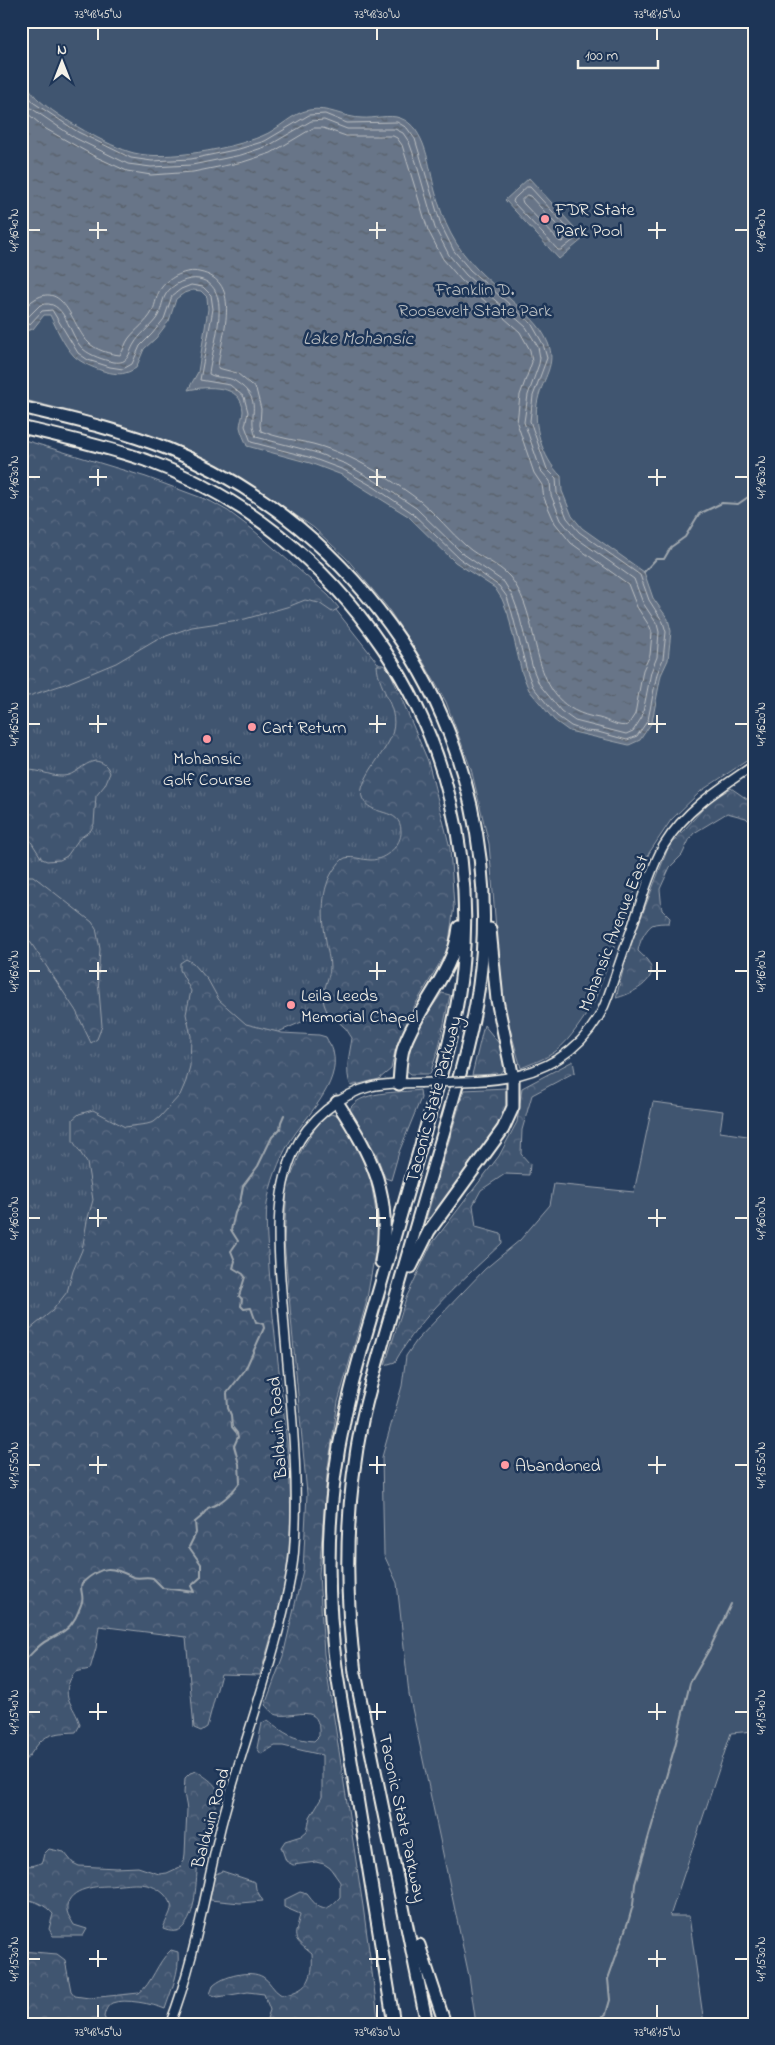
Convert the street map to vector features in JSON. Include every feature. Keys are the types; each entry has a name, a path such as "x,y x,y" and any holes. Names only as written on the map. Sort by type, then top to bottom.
{"highway":[{"name":"Taconic State Parkway","path":"21,407 118,432 187,457 256,495 318,544 372,601 416,666 434,700 456,755 468,792 476,831 483,890 481,968 476,1006 462,1064 366,1403 355,1460 349,1518 349,1615 355,1673 427,2024"},
{"name":"Taconic State Parkway","path":"21,427 119,452 165,468 200,484 234,503 266,525 325,576 350,604 386,652 423,720 449,794 463,871 465,910 460,988 453,1026 348,1402 337,1459 330,1518 330,1598 337,1675 394,2024"},
{"path":"387,1328 424,1238 508,1120 513,1102 513,1078 497,1000 487,889 476,831"},
{"path":"399,1084 401,1056 407,1038 444,974 453,954 458,930 463,871"},
{"path":"337,1102 369,1154 379,1183 383,1203 382,1250 368,1326"},
{"path":"394,1864 445,2024"}],"street":[{"name":"Mohansic Avenue East","path":"588,1032 602,1011 651,874 671,835 687,815 706,798 754,765"},
{"name":"Baldwin Road","path":"170,2024 189,1967 222,1824 273,1651 290,1584 294,1554 297,1489 280,1260 280,1204 285,1176 298,1144 316,1120 337,1102 361,1090 381,1085 476,1081 513,1078 529,1074 569,1050 588,1032"}],"green space":[{"name":"Franklin D. Roosevelt State Park","path":"21,21 754,21 754,756 701,791 671,820 649,853 594,1002 567,1041 543,1059 521,1068 502,1001 489,844 471,769 446,702 424,663 387,607 347,559 314,528 261,491 181,447 77,413 21,399"},
{"path":"21,439 146,477 210,501 228,511 252,529 328,595 339,608 332,612 319,603 305,600 245,619 192,627 155,640 116,663 65,684 29,696 21,695"},
{"name":"Mohansic Golf Course","path":"304,589 336,610 384,671 418,806 334,1008 218,1058 92,1296 21,1345 21,689 139,642"},
{"path":"377,665 383,665 389,669 428,761 450,848 454,906 448,949 415,1005 395,1051 391,1069 379,1079 351,1086 348,1069 352,1038 344,1027 327,1012 323,1000 330,961 326,944 323,903 330,876 342,860 345,858 355,858 371,860 387,855 396,846 401,836 400,823 396,818 371,808 362,797 364,783 388,743 394,727 392,709 381,683"},
{"path":"95,761 104,764 110,773 105,785 96,796 94,824 91,830 79,839 67,856 60,860 47,861 42,859 30,840 21,809 21,772 32,770 58,776 67,775"},
{"path":"731,788 754,804 754,826 746,818 727,813 694,833 682,855 670,867 660,889 662,910 670,918 669,923 658,923 649,927 640,944 638,951 649,963 650,976 647,981 635,990 616,998 628,951 668,848 709,802"},
{"path":"26,876 33,876 92,922 96,928 100,949 98,979 102,1026 97,1039 91,1043 76,1011 27,937 22,881"},
{"path":"186,959 193,963 208,980 219,1000 246,1024 282,1033 326,1037 333,1051 334,1064 327,1088 285,1150 278,1164 267,1204 266,1228 271,1293 290,1482 291,1514 283,1591 260,1675 221,1674 207,1727 201,1731 194,1728 186,1637 99,1626 96,1648 90,1669 75,1672 67,1688 69,1700 80,1725 76,1732 56,1734 43,1739 21,1764 21,1333 29,1330 52,1311 67,1292 82,1250 93,1200 87,1163 73,1141 73,1119 79,1114 93,1110 125,1127 147,1124 154,1122 160,1117 180,1095 190,1066 191,1036 186,1014 191,991 180,970 180,963"},
{"path":"442,993 450,995 439,1047 430,1074 411,1074 406,1070 410,1050 424,1019"},
{"path":"484,1025 501,1046 505,1069 499,1074 472,1075"},
{"path":"573,1061 575,1072 532,1095 522,1130 521,1154 530,1164 529,1175 505,1174 481,1190 473,1205 476,1227 501,1234 502,1243 430,1313 405,1345 395,1362 385,1365 406,1298 431,1245 499,1156 517,1122 522,1088"},
{"path":"507,1088 508,1108 501,1120 436,1215 426,1219 464,1090"},
{"path":"420,1090 421,1098 399,1152 391,1180 385,1178 376,1153 349,1111 361,1099 370,1096"},
{"path":"653,1102 723,1111 720,1132 754,1137 754,1731 731,1733 670,1916 689,1916 704,2024 476,2024 469,1976 409,1694 397,1583 384,1555 382,1457 402,1386 406,1356 417,1340 485,1269 520,1240 550,1205 554,1184 634,1192"},
{"path":"331,1114 338,1116 347,1127 369,1170 379,1230 366,1304 338,1402 327,1474 319,1574 324,1654 363,1906 379,2024 265,2024 270,2010 264,1994 248,1992 218,1997 210,1994 213,1986 223,1979 251,1974 263,1977 282,1995 289,1994 305,1986 310,1977 312,1954 300,1944 296,1937 300,1914 284,1907 284,1900 300,1892 307,1894 319,1907 326,1908 340,1897 340,1882 330,1868 316,1862 293,1865 286,1861 281,1847 285,1841 301,1836 307,1831 310,1817 322,1797 322,1755 283,1746 275,1746 261,1754 257,1748 262,1723 268,1720 284,1732 300,1739 314,1741 319,1736 319,1725 316,1718 312,1715 278,1715 265,1705 283,1656 303,1570 307,1494 284,1241 287,1187 302,1149 319,1122"},
{"path":"197,1771 214,1785 218,1792 218,1797 199,1856 192,1911 184,1926 180,1930 174,1931 163,1929 170,1913 171,1904 158,1889 138,1884 103,1886 75,1893 68,1904 67,1911 74,1925 87,1929 83,1936 53,1936 49,1929 53,1914 38,1903 21,1899 21,1864 32,1866 42,1862 44,1854 49,1849 64,1852 73,1863 79,1866 138,1867 159,1874 167,1873 180,1867 184,1861 185,1854 187,1809 184,1793 185,1778 190,1773"},
{"path":"222,1871 255,1882 256,1889 263,1901 240,1903 210,1900 214,1875"},
{"path":"171,1950 178,1952 178,1966 165,2009 139,2002 124,2001 110,2004 104,2017 108,2024 21,2024 21,1951 57,1954 65,1960 71,1991 75,1996 89,1998 139,1993 148,1984"}],"water":[{"name":"Lake Mohansic","path":"21,76 39,100 71,123 111,145 134,153 147,155 180,155 249,141 268,133 303,112 316,109 355,117 396,117 409,123 416,130 425,149 442,213 448,229 457,244 477,269 532,319 548,343 551,358 538,399 536,419 544,450 554,469 561,476 562,491 572,516 582,528 644,572 653,598 668,619 671,631 668,660 661,675 652,722 640,740 629,745 569,731 554,720 529,690 522,673 508,614 495,588 455,562 408,516 342,475 310,463 247,446 240,427 243,411 241,402 230,391 213,388 188,390 198,372 208,309 207,297 201,291 193,290 184,293 176,299 169,321 156,338 144,349 136,368 125,373 106,372 74,356 60,336 50,315 44,315 33,329 21,332"},
{"name":"FDR State Park Pool","path":"529,178 584,238 559,259 505,200"}],"waterway":[{"path":"644,572 656,559 664,559 671,547 685,537 699,514 722,503 738,504 754,493"},
{"path":"21,1665 40,1645 72,1624 82,1602 82,1583 102,1570 113,1569 135,1578 153,1578 163,1588 194,1592 191,1586 201,1577 201,1564 189,1547 196,1533 195,1522 208,1508 226,1498 240,1482 239,1464 234,1446 238,1437 232,1427 227,1393 245,1370 264,1328 263,1324 256,1322 251,1308 244,1309 241,1306 242,1299 239,1296 245,1277 233,1268 235,1261 231,1251 238,1241 231,1230 235,1213 240,1203 243,1186 258,1166 272,1137 280,1129 284,1115"},
{"path":"592,2024 606,2014 610,2000 608,1979 633,1905 635,1884 675,1746 690,1683 710,1648 731,1604"}],"place":[{"name":"FDR State Park Pool","path":"545,219"},
{"name":"Cart Return","path":"252,727"},
{"name":"Mohansic Golf Course","path":"207,739"},
{"name":"Leila Leeds Memorial Chapel","path":"291,1005"},
{"name":"Abandoned","path":"505,1465"}]}
